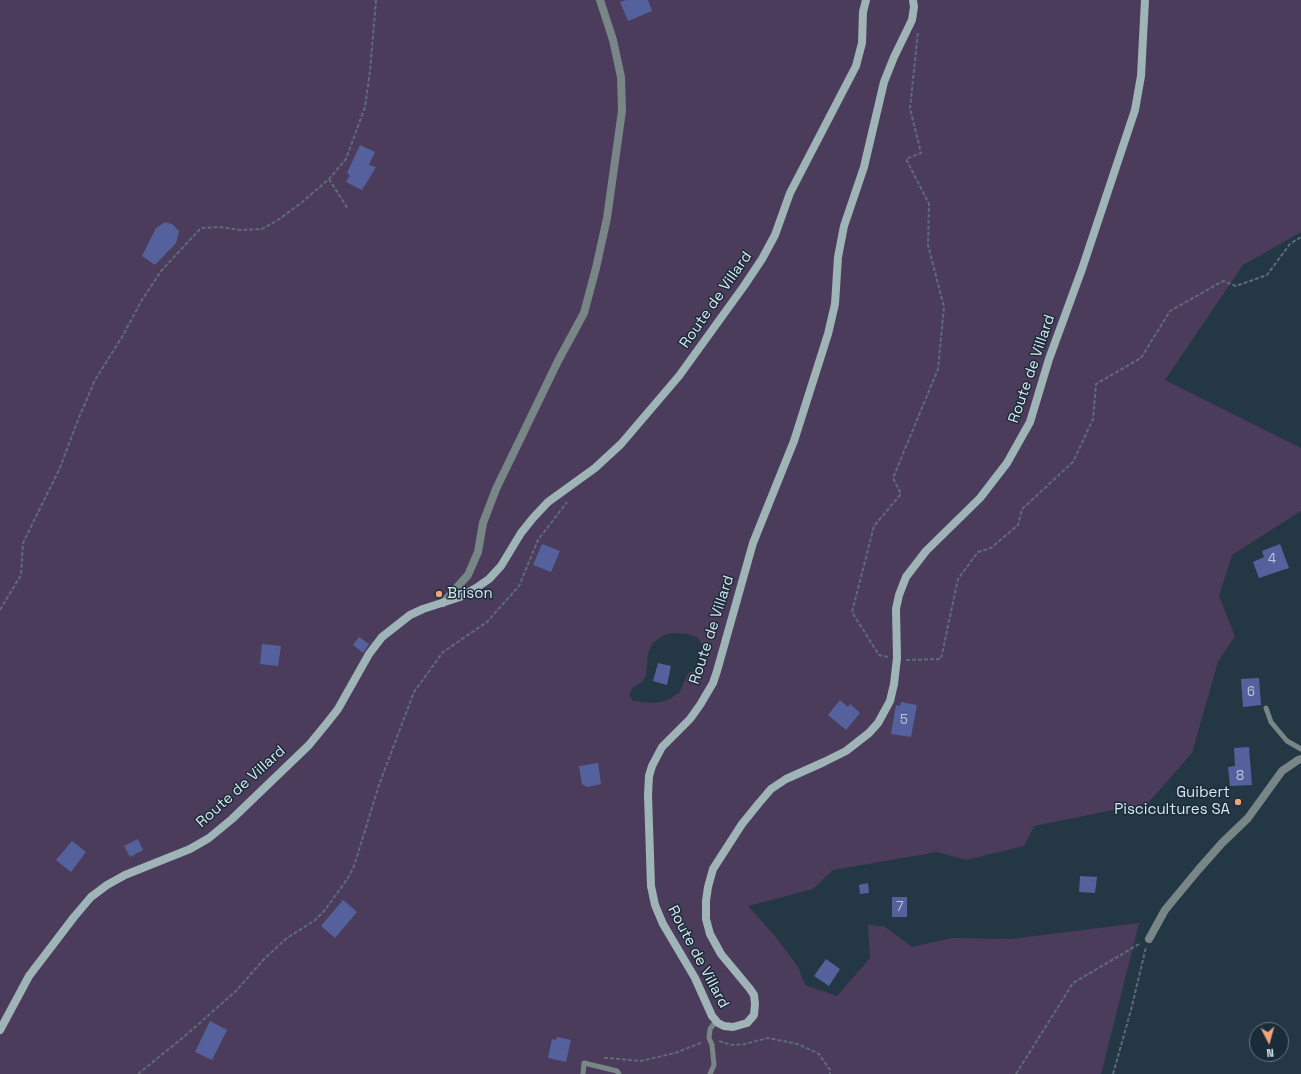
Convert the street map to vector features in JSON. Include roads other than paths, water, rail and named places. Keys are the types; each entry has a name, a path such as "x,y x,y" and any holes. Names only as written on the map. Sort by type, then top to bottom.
{"street":[{"name":"Route de Villard","path":"443,602 468,575 478,552 482,523 496,489 558,361 584,313 596,268 607,218 622,111 621,77 613,40 600,0"},
{"name":"Route de Villard","path":"0,1030 29,976 91,897 115,880 190,849 209,838 232,819 309,745 338,709 369,654 382,637 410,615 469,593 489,579 501,566 521,533 540,510 569,486 595,468 621,444 679,376 744,286 771,243 792,188 856,66 862,43 863,12 866,0"},
{"name":"Route de Villard","path":"913,0 914,7 910,26 894,57 884,82 864,167 844,226 838,257 835,304 826,340 794,441 753,543 717,671 713,682 700,705 690,718 662,747 652,766 649,776 648,811 651,886 653,896 663,924 695,978 712,1016 720,1024 733,1027 742,1025 751,1020 754,1015 754,995 720,954 710,934 706,919 706,901 709,879 713,869 742,824 771,790 786,779 846,751 874,728 883,716 890,701 894,684 897,658 896,609 899,595 906,577 926,551 980,498 1007,463 1030,422 1135,110 1141,76 1145,0"},
{"path":"1149,939 1165,910 1199,869 1222,843 1248,818 1282,771 1301,759"}],"lane":[{"path":"1266,708 1271,722 1287,741 1301,749"},
{"path":"710,1074 714,1066 712,1045 709,1038 710,1029 716,1021"},
{"path":"582,1074 584,1063 617,1071 619,1074"}],"place":[{"name":"Brison","path":"439,594"},
{"name":"Guibert Piscicultures SA","path":"1238,802"}]}
